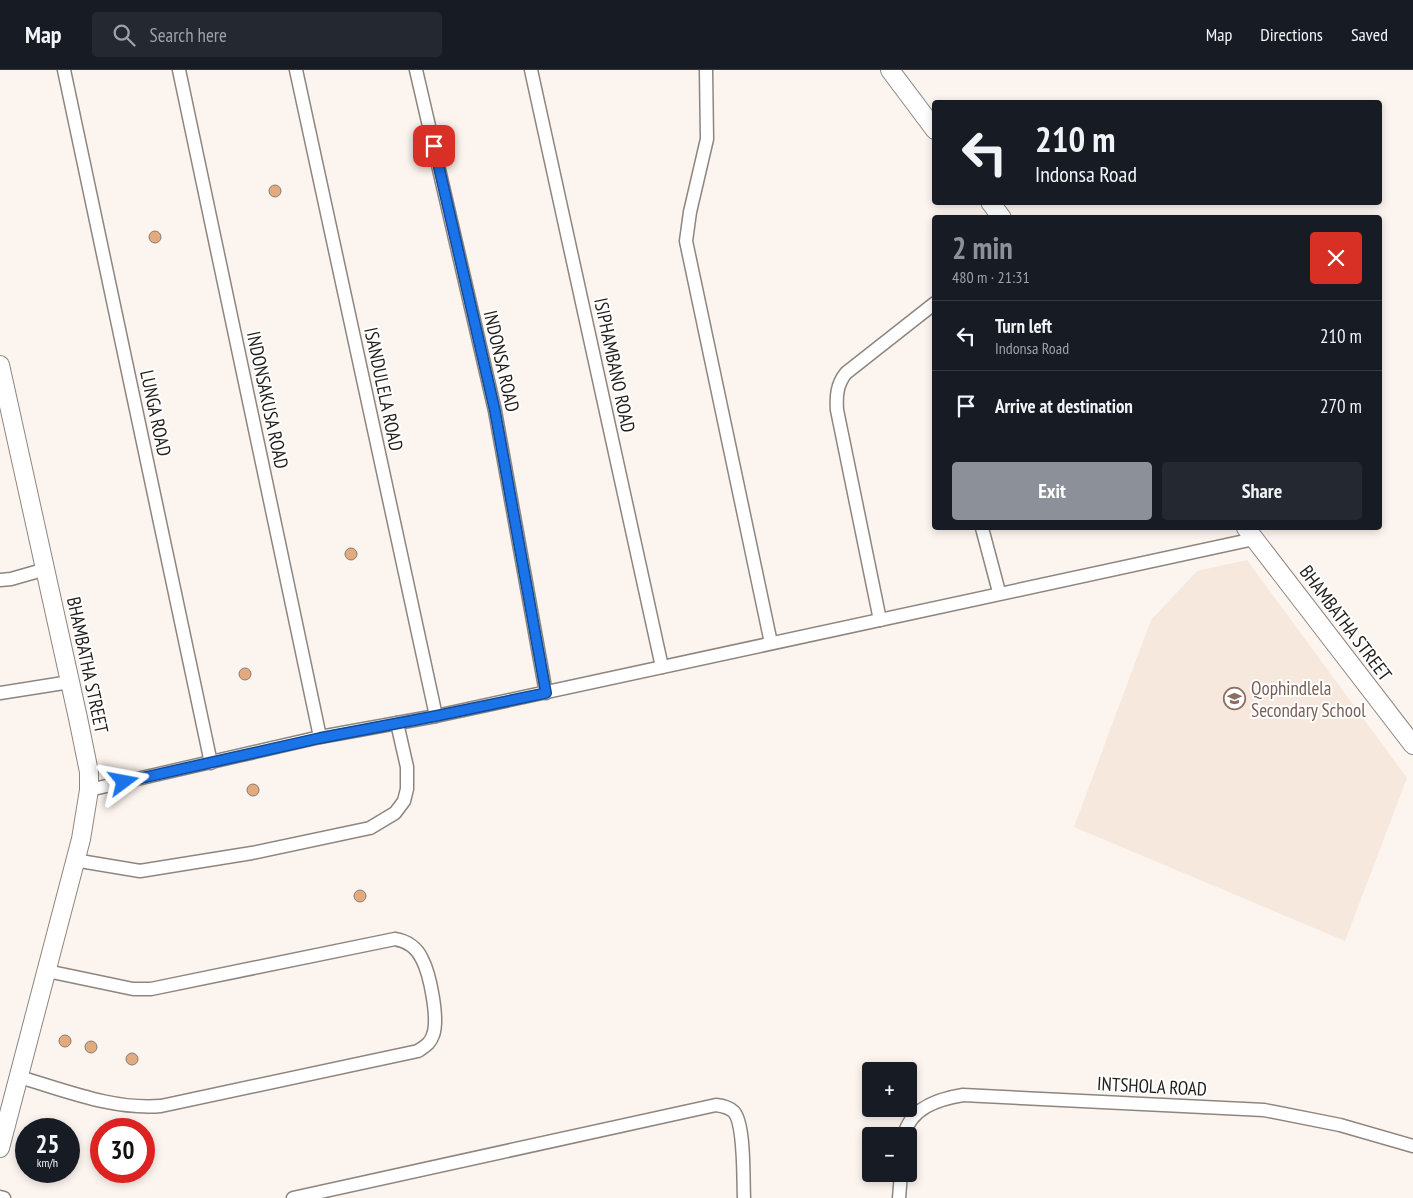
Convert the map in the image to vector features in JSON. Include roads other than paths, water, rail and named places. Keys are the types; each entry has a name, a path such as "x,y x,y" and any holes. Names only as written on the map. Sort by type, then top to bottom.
{"street":[{"name":"LUNGA ROAD","path":"64,70 211,763"},
{"name":"INDONSAKUSA ROAD","path":"179,70 320,738"},
{"name":"ISANDULELA ROAD","path":"296,70 436,716"},
{"name":"INDONSA ROAD","path":"416,70 495,411 546,693"},
{"name":"ISIPHAMBANO ROAD","path":"531,70 662,667"},
{"path":"706,70 707,139 690,212 686,242 771,643"},
{"path":"890,70 932,126"},
{"path":"880,620 836,393 841,379 846,373 932,305"},
{"name":"BHAMBATHA STREET","path":"0,365 89,772 89,790 81,840 74,860 0,1148"},
{"path":"983,530 999,592"},
{"path":"89,790 320,738 546,693 880,620 1250,533"},
{"name":"BHAMBATHA STREET","path":"1250,533 1413,745"},
{"path":"0,580 11,579 46,569"},
{"path":"0,693 70,682"},
{"path":"74,860 140,871 252,853 370,828 395,813 404,801 407,789 407,767 397,723"},
{"path":"19,1077 115,1104 139,1107 161,1106 418,1050 428,1045 434,1033 434,1007 423,960 412,947 402,940 395,939 151,989 133,989 47,971"},
{"name":"INTSHOLA ROAD","path":"906,1127 912,1118 924,1107 946,1098 963,1095 1264,1110 1340,1125 1413,1146"},
{"path":"293,1198 716,1105 730,1108 736,1116 742,1140 744,1198"},
{"path":"900,1198 901,1182"},
{"path":"0,1197 4,1198"}],"place":[{"name":"Qophindlela Secondary School","path":"1235,699"}]}
